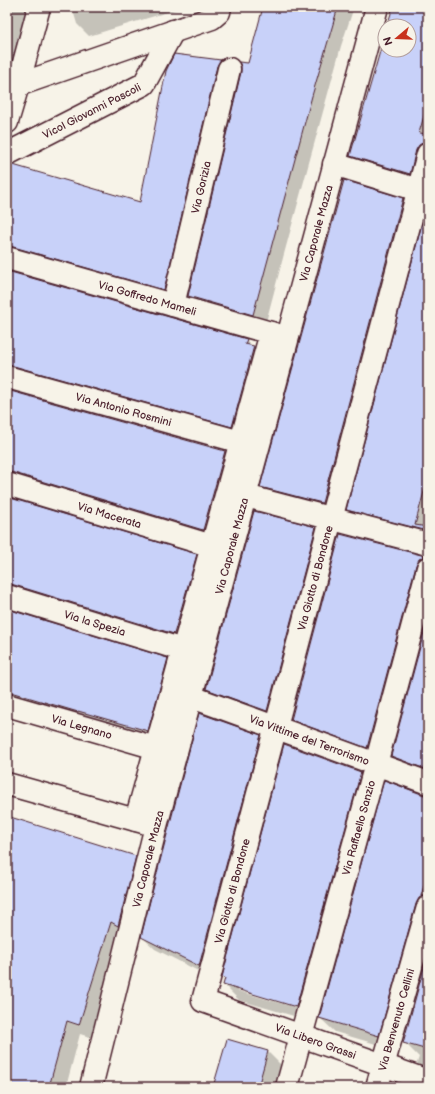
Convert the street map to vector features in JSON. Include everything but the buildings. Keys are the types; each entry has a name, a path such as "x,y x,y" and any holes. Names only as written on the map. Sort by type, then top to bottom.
{"street":[{"path":"7,122 39,7"},
{"path":"18,85 212,18 219,12 220,7"},
{"name":"Via Caporale Mazza","path":"91,1087 146,823 156,748 241,442 279,335 334,164 377,7"},
{"name":"Vicol Giovanni Pascoli","path":"7,154 144,84 173,31"},
{"name":"Via Gorizia","path":"173,305 229,69"},
{"name":"Via Giotto di Bondone","path":"203,1001 331,518 423,191 428,154"},
{"path":"334,164 423,191"},
{"name":"Via Goffredo Mameli","path":"7,258 279,335"},
{"name":"Via Caporale Mazza","path":"146,823 192,697 246,496 279,335"},
{"name":"Via Antonio Rosmini","path":"7,377 241,442"},
{"name":"Via Macerata","path":"7,484 212,546"},
{"path":"246,496 428,544"},
{"name":"Via Raffaello Sanzio","path":"287,1087 376,764 428,568"},
{"name":"Via la Spezia","path":"7,596 184,650"},
{"name":"Via Vittime del Terrorismo","path":"192,697 428,783"},
{"name":"Via Legnano","path":"7,705 156,748"},
{"path":"7,784 146,823"},
{"name":"Via Benvenuto Cellini","path":"377,1087 428,907"},
{"name":"Via Libero Grassi","path":"203,1001 428,1081"}]}
